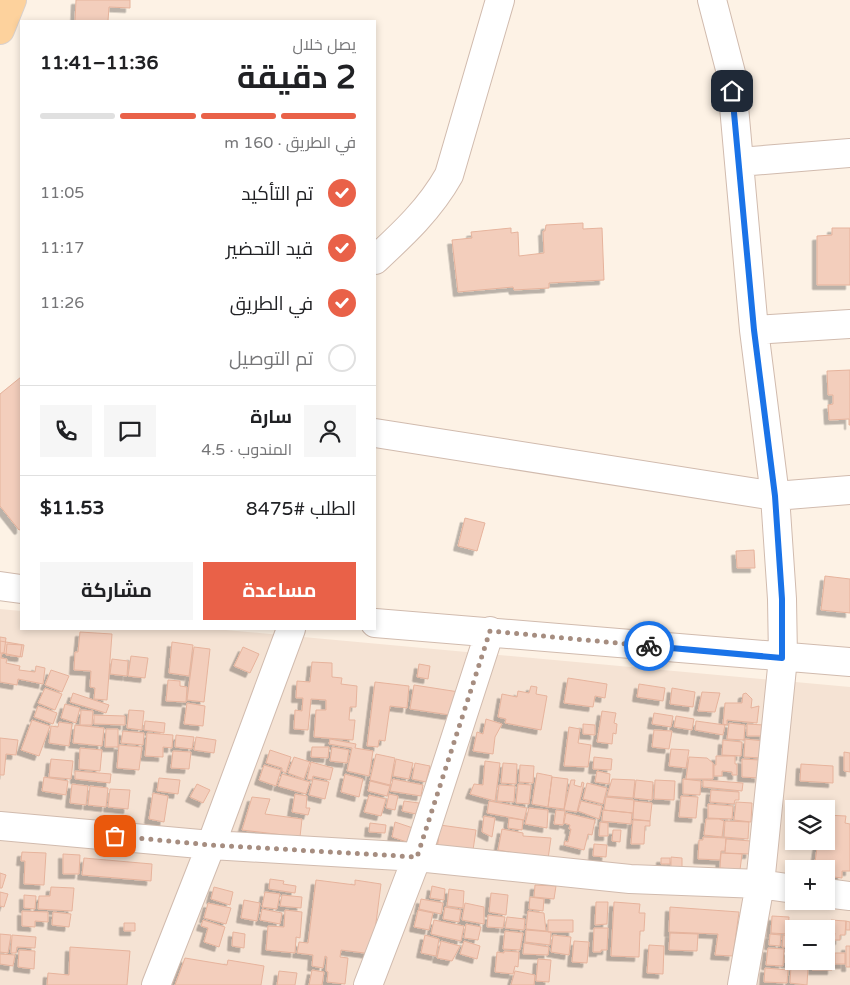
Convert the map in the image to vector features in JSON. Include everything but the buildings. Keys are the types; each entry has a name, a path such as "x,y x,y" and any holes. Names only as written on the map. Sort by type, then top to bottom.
{"main road":[{"path":"0,30 12,0"}],"street":[{"path":"376,259 411,226 438,193 449,175 500,0"},
{"path":"712,0 731,73 754,330 775,496 782,599 782,658 760,884 742,985"},
{"path":"739,162 850,153"},
{"path":"754,330 850,324"},
{"path":"376,433 775,496 850,490"},
{"path":"0,586 20,588"},
{"path":"376,623 490,631 782,658 850,662"},
{"path":"156,985 211,845 291,630"},
{"path":"368,985 417,857 490,631"},
{"path":"0,826 211,845 417,857 630,879 760,884 785,888"},
{"path":"835,894 850,896"}],"shaded area":[{"path":"0,609 20,611 20,630 226,630 850,687 850,985 0,985"}],"way so far":[{"path":"115,836 211,845 417,857 490,631 649,646"}],"route":[{"path":"649,646 782,658 782,599 775,496 754,330 732,91"}]}
